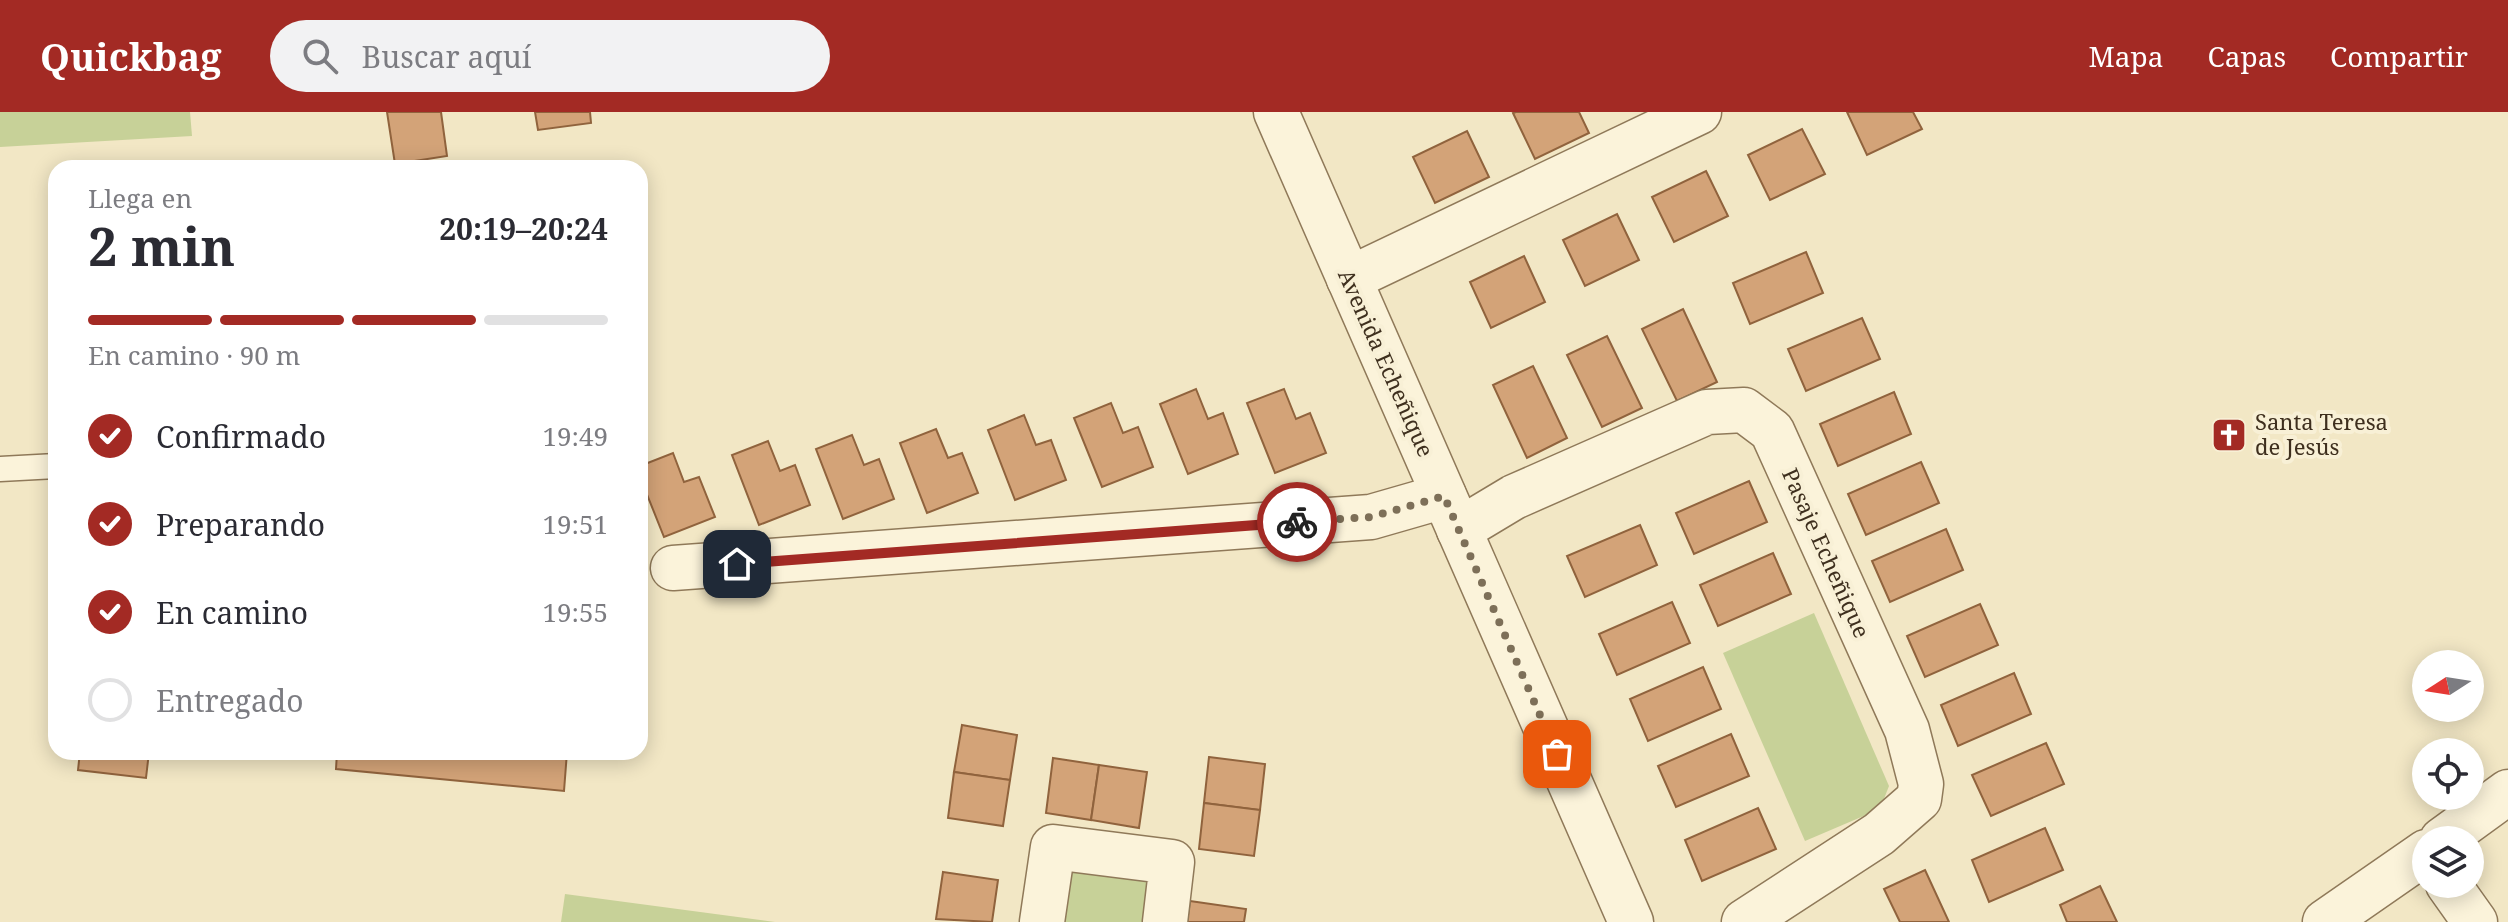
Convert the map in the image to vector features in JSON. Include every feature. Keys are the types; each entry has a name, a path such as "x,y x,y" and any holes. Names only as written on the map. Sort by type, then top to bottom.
{"street":[{"name":"Avenida Echeñique","path":"1276,112 1631,922"},
{"path":"1349,279 1699,112"},
{"name":"Pasaje Echeñique","path":"673,568 1451,513 1514,497 1707,412 1744,410 1772,431 1907,730 1921,784 1919,799 1879,834 1744,922"},
{"path":"2469,826 2508,792"},
{"path":"1042,922 1053,847 1172,862 1165,922"},
{"path":"2325,922 2412,870"},
{"path":"2459,898 2475,922"}],"lane":[{"path":"0,469 48,466"}],"green space":[{"path":"0,112 190,112 192,136 0,147"},
{"path":"1814,613 1889,786 1880,809 1805,841 1723,653"},
{"path":"1066,866 1148,876 1143,922 1059,922"},
{"path":"565,894 775,922 561,922"}],"building":[{"path":"387,112 441,112 447,156 394,160"},
{"path":"535,112 590,112 591,123 538,130"},
{"path":"1579,112 1589,133 1535,159 1513,113"},
{"path":"1847,112 1913,112 1922,129 1867,155"},
{"path":"1802,129 1825,174 1770,200 1748,155"},
{"path":"1467,131 1489,177 1435,203 1413,157"},
{"path":"1706,171 1728,216 1674,242 1652,197"},
{"path":"1617,214 1639,260 1585,286 1563,240"},
{"path":"1806,252 1823,293 1750,324 1733,283"},
{"path":"1524,256 1545,302 1491,328 1470,282"},
{"path":"1683,309 1717,382 1677,401 1642,329"},
{"path":"1862,318 1880,359 1806,391 1788,349"},
{"path":"1607,336 1642,408 1602,427 1567,355"},
{"path":"1533,366 1567,438 1527,458 1493,385"},
{"path":"1196,389 1208,419 1223,413 1238,454 1188,474 1160,404"},
{"path":"1284,389 1296,419 1310,413 1326,453 1275,473 1247,403"},
{"path":"1894,392 1911,434 1838,466 1820,424"},
{"path":"1111,403 1123,433 1138,427 1153,467 1102,487 1074,418"},
{"path":"1024,415 1036,445 1051,440 1066,480 1015,500 988,430"},
{"path":"936,429 948,458 962,453 978,493 927,513 900,443"},
{"path":"852,435 864,465 879,459 894,499 843,519 816,449"},
{"path":"768,441 780,471 795,465 810,505 759,525 732,455"},
{"path":"673,453 684,482 699,477 715,517 664,537 648,497 648,463"},
{"path":"1921,462 1939,503 1866,535 1848,494"},
{"path":"1749,481 1767,522 1694,554 1676,513"},
{"path":"1640,525 1657,565 1585,597 1567,556"},
{"path":"1946,529 1963,570 1890,602 1872,561"},
{"path":"1773,553 1791,594 1718,626 1700,585"},
{"path":"1672,602 1690,643 1617,675 1599,634"},
{"path":"1980,604 1998,645 1925,677 1907,636"},
{"path":"1703,667 1721,709 1648,741 1630,699"},
{"path":"2014,673 2031,714 1958,746 1941,705"},
{"path":"962,725 1017,735 1010,780 954,772"},
{"path":"1731,734 1749,776 1676,807 1658,766"},
{"path":"2046,743 2064,784 1991,816 1972,775"},
{"path":"1209,757 1265,764 1260,810 1204,803"},
{"path":"1053,758 1099,765 1091,820 1046,813"},
{"path":"79,760 148,760 146,778 78,770"},
{"path":"337,760 566,760 564,791 336,769"},
{"path":"1099,765 1147,772 1139,828 1091,820"},
{"path":"954,772 1010,780 1003,826 948,818"},
{"path":"1204,803 1260,810 1254,856 1199,849"},
{"path":"1758,808 1776,849 1702,881 1685,840"},
{"path":"2045,828 2063,870 1989,902 1972,860"},
{"path":"1925,870 1949,922 1900,922 1884,889"},
{"path":"943,872 998,880 992,922 936,919"},
{"path":"2100,886 2117,922 2067,922 2060,905"},
{"path":"1190,901 1246,909 1244,922 1187,922"}],"way so far":[{"path":"1297,522 1371,517 1444,496 1557,754"}],"place":[{"name":"Santa Teresa de Jesús","path":"2229,435"}],"route":[{"path":"737,564 1297,522"}]}
